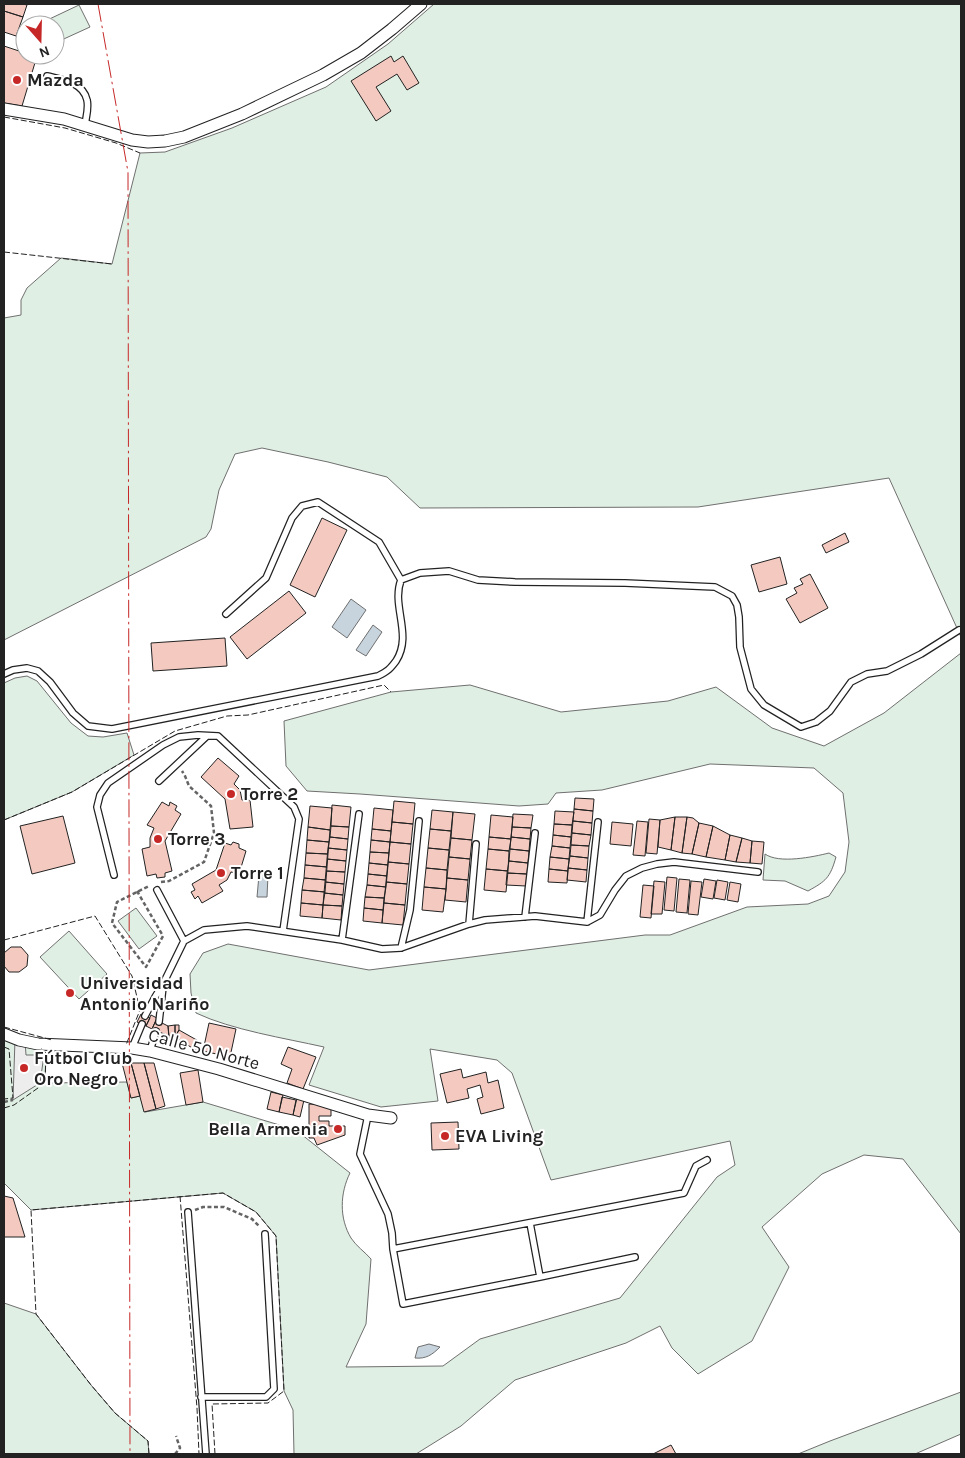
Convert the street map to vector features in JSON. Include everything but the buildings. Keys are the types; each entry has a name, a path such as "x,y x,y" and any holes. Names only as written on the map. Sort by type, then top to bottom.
{"street":[{"path":"4,109 64,119 132,140 148,142 184,137 242,114 323,75 361,54 420,4"},
{"name":"Calle 50 Norte","path":"4,1034 19,1040 38,1044 132,1048 150,1051 219,1069 368,1115 391,1118"}],"lane":[{"path":"48,76 76,84 81,89 87,99 88,107 85,125"},
{"path":"4,674 27,668 38,672 50,682 73,713 88,726 112,729 378,676 389,670 401,653 404,638 398,589 401,580 379,542 318,502 302,506 292,518 266,578 226,614"},
{"path":"401,580 420,573 449,571 478,580 625,582 715,587 732,596 737,605 740,647 751,689 764,705 801,727 816,722 830,711 851,682 867,674 887,671 921,654 959,630"},
{"path":"159,781 208,736"},
{"path":"114,875 97,807 100,795 108,783 163,745 178,737 218,736 294,807 298,818 283,931"},
{"path":"342,940 360,814"},
{"path":"401,948 410,910 419,821"},
{"path":"587,922 598,822"},
{"path":"525,917 535,833"},
{"path":"469,924 476,844"},
{"path":"145,1016 184,940 204,930 247,926 342,940 382,949 401,948 485,920 535,916 587,922 600,915 626,876 656,864 674,862 758,872"},
{"path":"157,890 184,940"},
{"path":"159,1022 163,984"},
{"path":"132,1048 142,1024"},
{"path":"150,1051 156,1031"},
{"path":"368,1115 360,1154 388,1214 403,1304 635,1257"},
{"path":"393,1249 684,1193 696,1166 707,1160"},
{"path":"188,1212 206,1454"},
{"path":"530,1223 540,1277"},
{"path":"201,1397 266,1396 274,1389 265,1234"}],"path":[{"path":"4,1102 13,1100"},
{"path":"188,1212 203,1208 224,1207 252,1218 265,1234"},
{"path":"175,1454 180,1448 176,1436"}],"green space":[{"path":"434,4 961,4 961,637 889,478 698,507 420,508 387,477 262,448 235,454 219,490 211,529 206,537 4,640 4,318 21,315 21,300 27,288 61,258 112,264 140,153 165,152 232,128 326,87 388,44"},
{"path":"79,5 90,27 65,38 65,15 58,15"},
{"path":"961,653 961,1234 903,1159 864,1155 822,1174 762,1227 789,1267 752,1341 698,1374 672,1348 660,1326 626,1343 515,1380 461,1426 416,1454 294,1454 293,1410 284,1391 276,1236 256,1212 223,1193 31,1210 4,1183 4,1039 38,1044 46,1053 45,1083 127,1082 131,1098 140,1096 145,1112 203,1102 296,1130 350,1173 344,1189 342,1205 344,1222 353,1241 371,1259 366,1324 346,1367 443,1366 480,1339 620,1298 717,1177 735,1165 730,1141 551,1180 512,1073 497,1060 430,1049 438,1101 381,1107 309,1085 324,1047 242,1029 196,1013 191,993 190,974 203,953 228,944 369,970 645,935 670,935 747,907 808,904 829,896 845,872 849,842 843,793 814,768 710,764 602,790 556,793 548,804 519,806 307,791 286,766 284,721 391,692 470,685 561,712 668,701 716,687 772,728 824,746 884,713"},
{"path":"27,676 37,681 71,723 88,736 103,737 127,733 134,755 72,792 4,820 4,683 15,678"},
{"path":"829,853 836,857 832,870 823,881 808,891 785,881 763,880 765,854 779,859 787,859 805,858"},
{"path":"136,908 157,936 139,949 118,921"},
{"path":"69,931 107,974 79,999 40,957"},
{"path":"4,1303 36,1314 115,1413 148,1441 149,1454 4,1454"},
{"path":"961,1392 961,1434 915,1454 798,1454 830,1441"}],"shaded area":[{"path":"351,599 366,610 347,638 332,627"},
{"path":"373,625 382,632 366,656 356,650"},
{"path":"259,875 268,875 267,897 257,897"},
{"path":"15,1039 25,1041 26,1055 44,1055 40,1083 13,1100"},
{"path":"429,1344 440,1347 429,1356 415,1358 418,1347"}],"fence":[{"path":"4,117 65,128 116,143 140,153"},
{"path":"4,252 112,264"},
{"path":"4,820 72,792 175,731 227,716 248,715 384,685 391,692"},
{"path":"4,940 95,916 132,976 140,1010 126,1045"},
{"path":"4,1027 52,1040"},
{"path":"4,1047 9,1049 13,1098 4,1099"},
{"path":"4,1108 14,1105 45,1083 46,1053 41,1048"},
{"path":"149,1454 148,1441 115,1413 36,1314 31,1210 223,1193 256,1212 276,1236 284,1391 268,1403 212,1404 215,1454"},
{"path":"180,1196 199,1454"}],"power":[{"path":"98,4 128,172 130,1454"}],"place":[{"name":"Mazda","path":"17,80"},
{"name":"Torre 2","path":"231,794"},
{"name":"Torre 3","path":"158,839"},
{"name":"Torre 1","path":"221,873"},
{"name":"Universidad Antonio Nariño","path":"70,993"},
{"name":"Fútbol Club Oro Negro","path":"24,1068"},
{"name":"Bella Armenia","path":"338,1129"},
{"name":"EVA Living","path":"445,1136"}]}
